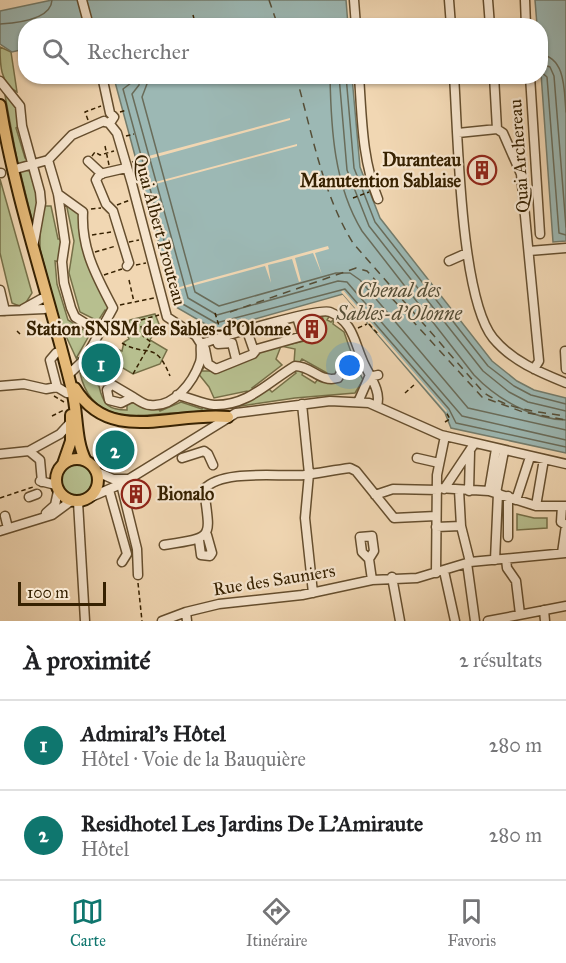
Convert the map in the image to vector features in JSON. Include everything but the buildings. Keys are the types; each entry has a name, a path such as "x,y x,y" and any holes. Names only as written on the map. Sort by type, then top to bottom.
{"main road":[{"path":"0,105 9,154 69,377 81,449 87,461 97,472 97,488 91,496 74,501 49,484 63,464 70,445 71,422 67,393 0,145"},
{"path":"69,377 92,410 116,421 228,417"},
{"path":"63,464 76,459 87,461"}],"street":[{"path":"82,0 87,18"},
{"path":"354,0 355,18"},
{"path":"448,0 450,18"},
{"path":"488,0 489,18"},
{"path":"525,0 526,18"},
{"path":"0,81 20,106 41,199 35,227 34,252"},
{"name":"Quai Albert Prouteau","path":"105,84 110,115 129,165 146,238 164,294 166,313 170,321 196,336 203,343"},
{"path":"360,84 365,154 369,179 378,199"},
{"path":"455,84 467,253 475,293 485,325 492,337 508,353 534,369 565,377 565,351"},
{"name":"Quai Archereau","path":"494,84 497,129 503,133 521,174 539,360 534,369"},
{"name":"Quai Archereau","path":"531,84 540,234"},
{"path":"19,168 48,160 72,135 110,115"},
{"path":"458,132 497,129"},
{"path":"48,160 58,194 65,242 62,262 64,283 73,313 99,332"},
{"path":"88,162 107,172"},
{"path":"126,267 129,262 110,207 96,182 107,172 129,165"},
{"path":"58,194 83,212 83,237 88,254 97,278 113,308 85,359 69,377"},
{"path":"529,251 566,248"},
{"path":"448,261 467,253"},
{"path":"0,290 2,311 20,311 43,304"},
{"path":"203,343 218,336 328,311 352,330 360,356 373,376 378,395 377,405"},
{"path":"203,343 208,364 212,369 254,351 303,336 297,317"},
{"path":"283,320 288,340"},
{"path":"247,331 254,351"},
{"path":"218,336 218,344 232,343 236,359"},
{"path":"85,359 89,370 148,405 162,403 177,396 193,378 201,361 203,343"},
{"path":"56,353 50,360 57,387"},
{"path":"177,396 212,405 230,403 253,396 295,366 300,366 326,380 338,378 347,362 360,356"},
{"path":"359,400 373,376"},
{"path":"0,386 24,384 46,389 57,387 67,393"},
{"path":"111,384 107,394 113,403 121,403 133,397"},
{"path":"91,496 109,490 228,417 249,410 359,400 377,405 472,448 500,450 566,464"},
{"path":"302,404 309,474 305,518 313,593"},
{"path":"0,454 29,451 60,434 71,422"},
{"path":"201,434 204,452 210,456 213,465"},
{"path":"445,436 439,463 440,489 436,527 440,572 455,621"},
{"path":"440,489 472,448"},
{"path":"469,491 472,448"},
{"path":"495,560 494,493 500,450"},
{"path":"29,451 40,460 55,505 41,517"},
{"path":"182,458 204,452"},
{"path":"508,537 512,498 530,457"},
{"path":"417,458 439,463"},
{"path":"536,506 544,459"},
{"path":"164,545 203,538 209,528 204,489 208,485 233,476 309,474 350,468 356,471 394,518 436,516"},
{"path":"97,472 124,481"},
{"path":"124,481 137,549 138,575"},
{"path":"36,495 49,484"},
{"path":"375,495 393,489 459,490 494,493 536,506 564,506 561,522 566,525 564,553"},
{"path":"109,490 127,554 122,562"},
{"path":"459,490 461,526 469,562 475,621"},
{"path":"5,516 4,530 52,515 74,501 85,621"},
{"path":"436,527 461,526"},
{"name":"Rue des Sauniers","path":"162,621 186,616 219,604 313,593 392,577 417,578 469,562 564,553"},
{"path":"369,559 372,580"},
{"path":"506,559 507,568 516,581 520,614"},
{"path":"392,577 400,621"},
{"path":"493,620 566,606"},
{"path":"544,610 545,621"}],"path":[{"path":"90,126 85,112 110,115 128,110"},
{"path":"125,136 134,134"},
{"path":"105,146 107,172"},
{"path":"88,162 95,152 100,155 121,149"},
{"path":"129,165 141,159"},
{"path":"140,187 148,185"},
{"path":"353,198 371,191"},
{"path":"83,212 110,207 136,198"},
{"path":"148,217 157,215"},
{"path":"83,237 118,231"},
{"path":"88,254 146,238"},
{"path":"157,249 165,247"},
{"path":"97,278 126,267 153,261"},
{"path":"129,280 134,302"},
{"path":"113,308 164,294 177,288"},
{"path":"140,321 166,313"},
{"path":"215,313 218,336"},
{"path":"359,313 379,335"},
{"path":"133,374 151,342 143,336 139,317"},
{"path":"352,330 368,323"},
{"path":"17,331 20,334"},
{"path":"122,343 131,349 148,349 163,358 170,376"},
{"path":"405,393 415,384"},
{"path":"52,416 59,415 66,409"},
{"path":"445,422 450,419 446,412"},
{"path":"0,498 49,484"},
{"path":"138,575 137,594 142,621"}],"green space":[{"path":"0,47 11,52 17,92 7,84 4,78"},
{"path":"4,90 16,103 20,126 16,128 25,158 29,158 27,162 18,165"},
{"path":"31,169 39,196 33,224 20,171"},
{"path":"0,179 32,293 25,304 19,306 12,303 0,253"},
{"path":"66,203 81,213 80,231 107,301 109,311 105,310 98,321 80,312 69,273 74,241"},
{"path":"45,206 51,206 58,239 62,239 61,262 55,261 57,284 68,320 90,334 77,357 81,359 78,362 59,321 40,249 40,221"},
{"path":"155,314 159,324 150,340 167,350 160,364 133,374 109,360 114,348 122,351 124,342 129,339 125,331 130,320"},
{"path":"322,315 330,315 327,320 331,322 334,319 333,324 344,332 351,352 356,351 346,358 337,374 327,378 329,374 302,359 294,363 295,349 281,346 319,338 317,331 325,328"},
{"path":"281,346 276,359 282,365 252,388 255,392 249,395 247,391 214,398 209,387 197,372 203,360 205,365 202,371 217,371 258,351"},
{"path":"355,363 363,380 355,393 295,398 214,410 214,407 257,397 268,388 272,392 296,373 294,370 303,371 302,375 315,383 318,379 332,382 337,381"},
{"path":"80,373 99,386 105,402 116,409 127,410 127,405 131,402 158,408 160,411 181,402 202,409 204,404 211,409 141,415 114,413 93,400 85,389"},
{"path":"77,462 90,467 95,480 90,493 77,498 64,493 59,480 64,467"},
{"path":"517,514 547,518 547,528 517,530"}],"water":[{"path":"52,0 346,0 347,18 18,18 18,51 12,52 0,44 0,11"},
{"path":"535,0 566,0 566,241 553,242 542,84 548,84 548,18 536,18"},
{"name":"Chenal des Sables-d'Olonne","path":"116,84 353,84 360,167 380,218 492,361 517,381 534,390 566,398 566,453 451,428 445,413 343,294 220,329 219,332 176,307"}],"pier":[{"path":"290,118 290,120 142,161 141,158"},
{"path":"297,144 297,146 148,186 148,184"},
{"path":"328,246 329,249 315,253 322,275 313,253 295,258 301,281 299,282 292,259 268,265 271,283 265,266 177,290 176,288"},
{"path":"343,290 447,411 446,412 341,292"}],"ferry route":[{"path":"269,0 275,18"},
{"path":"298,84 333,204 353,243 483,392 512,406 566,416"},
{"path":"230,312 356,268 367,271 482,397 523,412 566,420"}],"place":[{"name":"Duranteau Manutention Sablaise","path":"482,170"},
{"name":"Station SNSM des Sables-d'Olonne","path":"312,329"},
{"name":"Admiral's Hôtel","path":"101,363"},
{"name":"Residhotel Les Jardins De L’Amiraute","path":"115,450"},
{"name":"Bionalo","path":"136,494"}]}
